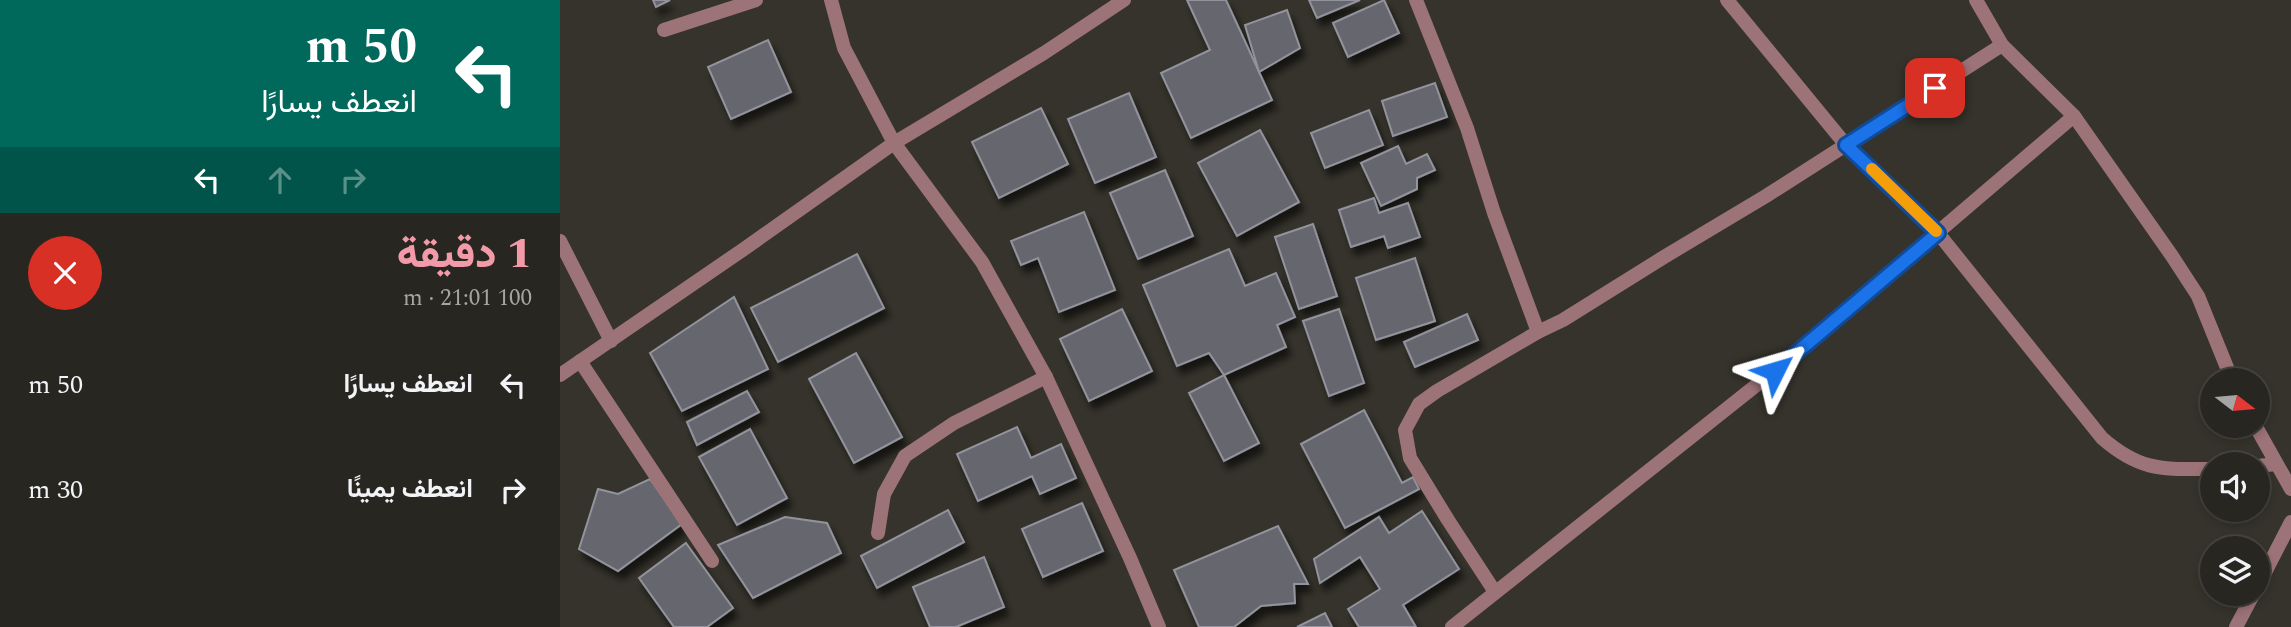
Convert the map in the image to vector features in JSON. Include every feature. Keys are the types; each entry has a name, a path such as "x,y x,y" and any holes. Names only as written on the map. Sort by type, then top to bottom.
{"street":[{"path":"831,0 844,48 894,143 982,262 1046,377 1125,546 1159,627"},
{"path":"560,375 894,143 1044,53 1125,0"},
{"path":"1416,0 1462,116 1538,332"},
{"path":"1727,0 1846,145 1938,233 2102,438 2119,453 2138,463 2154,468 2200,469"},
{"path":"1976,0 2001,45 2074,116 2198,296 2227,368"},
{"path":"664,30 746,1"},
{"path":"1495,592 1410,458 1405,430 1419,404 1538,332 1563,320 1846,145 2001,45"},
{"path":"1452,627 1783,364 2074,116"},
{"path":"560,241 611,341"},
{"path":"580,361 712,561"},
{"path":"878,533 884,494 905,457 954,423 1046,377"},
{"path":"2262,438 2291,489"},
{"path":"2270,465 2276,464"},
{"path":"2270,563 2291,523"},
{"path":"2236,627 2247,606"}],"building":[{"path":"653,0 670,0 656,7"},
{"path":"1187,0 1226,0 1272,100 1191,138 1161,73 1210,50"},
{"path":"1309,0 1360,0 1317,18"},
{"path":"1384,0 1399,33 1348,57 1333,23"},
{"path":"1287,10 1300,48 1259,72 1245,25"},
{"path":"768,40 791,92 731,119 708,67"},
{"path":"1435,83 1447,117 1393,136 1382,101"},
{"path":"1129,93 1156,157 1095,183 1068,119"},
{"path":"1041,108 1068,164 999,198 972,142"},
{"path":"1369,110 1383,145 1325,168 1311,133"},
{"path":"1260,130 1299,202 1237,236 1198,163"},
{"path":"1398,146 1406,164 1427,154 1435,170 1417,178 1417,189 1381,206 1361,163"},
{"path":"1165,170 1193,236 1138,259 1110,193"},
{"path":"1374,198 1379,213 1408,203 1420,237 1388,248 1384,236 1351,247 1339,210"},
{"path":"1084,212 1115,290 1059,312 1038,258 1021,265 1011,241"},
{"path":"1313,224 1337,296 1299,309 1275,237"},
{"path":"1229,249 1245,286 1276,273 1295,317 1277,325 1286,347 1224,375 1209,353 1177,366 1143,285"},
{"path":"857,254 884,308 778,362 751,308"},
{"path":"1415,258 1435,321 1376,340 1356,278"},
{"path":"734,297 768,369 682,411 650,353"},
{"path":"1122,309 1152,371 1089,401 1060,339"},
{"path":"1339,309 1364,383 1329,396 1303,321"},
{"path":"1467,314 1478,340 1415,367 1404,342"},
{"path":"856,353 902,437 854,463 809,379"},
{"path":"1224,375 1259,443 1224,461 1189,393"},
{"path":"747,391 759,412 697,445 687,422"},
{"path":"1364,410 1402,483 1413,477 1419,489 1345,528 1301,444"},
{"path":"1017,427 1031,458 1061,444 1076,478 1040,494 1032,476 978,501 957,454"},
{"path":"750,429 787,498 737,525 699,457"},
{"path":"650,479 682,524 618,571 579,549 598,489 618,494"},
{"path":"1082,503 1103,551 1043,577 1022,529"},
{"path":"948,510 964,542 877,588 861,556"},
{"path":"1422,511 1459,569 1403,605 1416,627 1359,627 1348,609 1380,589 1360,557 1320,583 1314,559 1379,517 1389,533"},
{"path":"785,517 827,523 841,553 753,598 718,545"},
{"path":"1278,526 1308,584 1294,584 1295,603 1261,606 1234,627 1199,627 1174,570"},
{"path":"686,543 733,608 707,627 674,627 639,578"},
{"path":"984,557 1004,607 956,627 930,627 913,587"},
{"path":"1325,613 1332,627 1297,627"}],"slow traffic":[{"path":"1872,169 1936,231"}],"route":[{"path":"1775,371 1938,233 1846,145 1935,88"}]}
